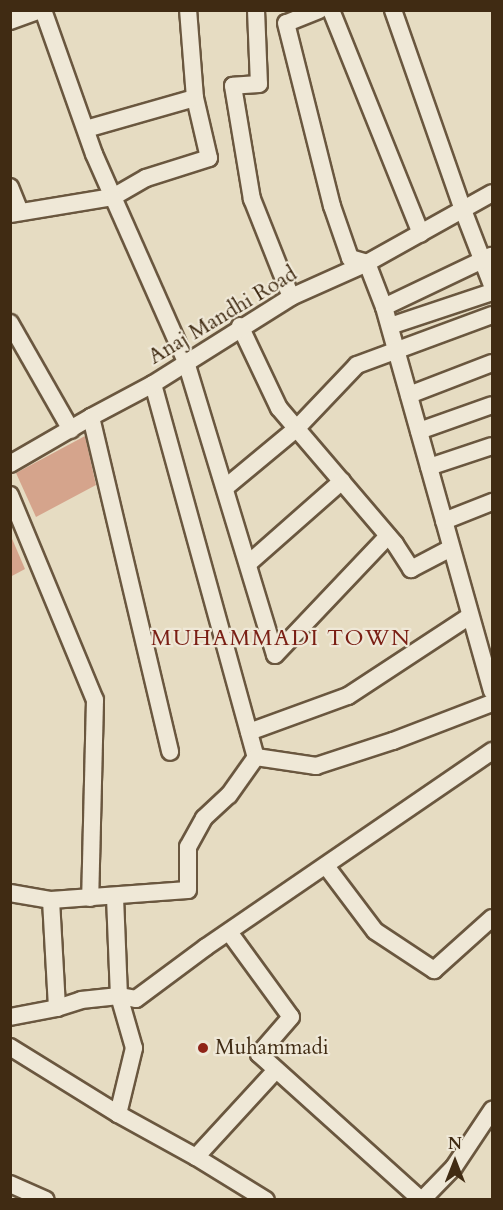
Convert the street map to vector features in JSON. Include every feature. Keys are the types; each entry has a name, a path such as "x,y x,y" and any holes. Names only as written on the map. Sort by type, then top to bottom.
{"street":[{"path":"10,21 42,10 86,129 186,362 226,487 275,655 388,536"},
{"path":"10,187 15,213 114,197 146,178 209,158 195,98 188,10"},
{"path":"256,10 259,84 233,86 252,199 291,297"},
{"path":"319,10 286,23 332,206 350,258 367,263 384,307 492,692"},
{"path":"331,10 421,234"},
{"path":"393,10 463,210 487,257 492,285"},
{"path":"86,129 195,98"},
{"name":"Anaj Mandhi Road","path":"10,464 153,384 240,326 291,297 367,263 492,193"},
{"path":"384,307 487,257"},
{"path":"390,326 492,292"},
{"path":"226,487 297,429 357,365 492,315"},
{"path":"10,323 71,430"},
{"path":"240,326 279,408 388,536 411,569 451,548"},
{"path":"409,395 492,363"},
{"path":"153,384 256,757"},
{"path":"419,431 492,405"},
{"path":"91,417 170,752"},
{"path":"429,467 492,446"},
{"path":"249,563 342,481"},
{"path":"10,495 95,700 90,898"},
{"path":"444,521 492,502"},
{"path":"249,732 348,696 471,616"},
{"path":"256,757 316,766 393,741 492,703"},
{"path":"10,1017 57,1008 81,1000 119,996 136,999 229,932 492,751"},
{"path":"10,893 51,900 188,891 188,848 204,818 229,795 256,757"},
{"path":"327,866 375,931 434,970 492,918"},
{"path":"115,897 119,996 134,1048 118,1114"},
{"path":"51,900 57,1008"},
{"path":"229,932 291,1017 259,1054 421,1200 454,1167 492,1110"},
{"path":"10,1047 118,1114 196,1157 266,1200"},
{"path":"196,1157 276,1070"},
{"path":"477,1133 492,1141"},
{"path":"10,1184 46,1200"}],"building":[{"path":"85,436 96,485 36,517 16,473"},
{"path":"10,534 25,569 10,577"}],"place":[{"name":"Muhammadi","path":"203,1048"}],"district":[{"name":"MUHAMMADI TOWN","path":"281,639"}]}
